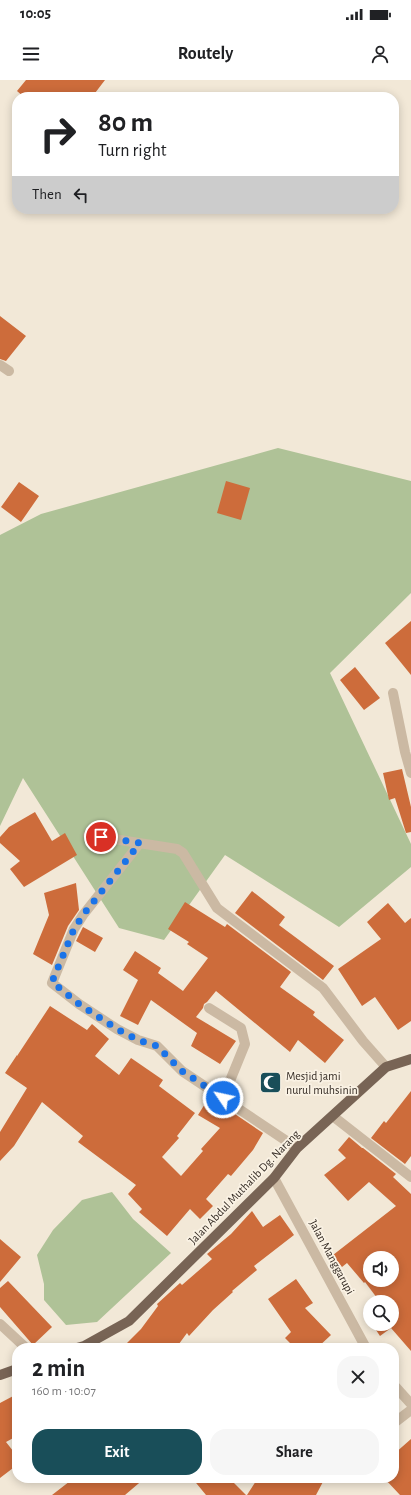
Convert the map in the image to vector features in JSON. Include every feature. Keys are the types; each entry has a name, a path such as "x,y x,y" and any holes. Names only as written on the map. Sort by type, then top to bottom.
{"main road":[{"name":"Jalan Abdul Muthalib Dg. Narang","path":"89,1343 129,1321 274,1178 298,1148 386,1067 411,1059"},
{"path":"0,1375 12,1371"}],"street":[{"path":"0,365 8,371"},
{"path":"393,693 405,752 411,773"},
{"path":"88,835 177,849 183,853 217,908 323,988 363,1041 386,1067"},
{"path":"140,843 83,915 74,929 52,982 79,1004 117,1029 138,1040 157,1046 182,1071 298,1148"},
{"path":"209,1008 242,1028 246,1044 223,1098"},
{"path":"334,1116 411,1177"},
{"name":"Jalan Manggarupi","path":"274,1178 363,1343"},
{"path":"0,1324 21,1343"},
{"path":"399,1391 411,1404"},
{"path":"399,1419 411,1410"}],"green space":[{"path":"278,448 411,481 411,593 330,673 411,844 411,867 339,927 225,855 164,940 119,928 23,778 0,826 0,535 41,514"},
{"path":"112,1192 133,1219 171,1253 97,1322 66,1325 44,1300 44,1284 37,1255 53,1230 82,1200"}],"building":[{"path":"26,80 105,80 96,92 17,91"},
{"path":"0,316 26,336 6,361 0,359"},
{"path":"226,481 250,488 241,520 217,513"},
{"path":"19,482 39,496 21,522 1,507"},
{"path":"411,621 411,675 385,643"},
{"path":"355,667 380,698 364,710 340,680"},
{"path":"402,769 411,807 411,832 406,833 395,798 389,800 383,773"},
{"path":"35,812 52,841 65,833 77,855 24,887 10,869 20,861 0,843 0,837 9,827"},
{"path":"76,883 79,910 68,926 52,965 33,954 49,915 44,893"},
{"path":"252,891 285,917 279,925 334,966 323,980 235,913"},
{"path":"185,902 225,927 227,924 291,972 280,987 315,1012 313,1015 344,1040 325,1063 298,1040 290,1052 216,991 204,1004 203,1008 196,1017 236,1041 220,1064 191,1046 197,1033 151,1000 138,1025 120,1016 138,980 123,970 135,951 161,968 158,973 183,991 208,958 187,944 189,942 168,929"},
{"path":"388,903 405,923 411,918 411,1021 398,1030 375,997 362,1006 338,969 381,939 367,922"},
{"path":"83,927 103,938 95,952 76,941"},
{"path":"50,1006 87,1030 92,1024 109,1039 95,1056 119,1075 131,1058 163,1080 159,1086 195,1113 177,1136 179,1138 162,1157 181,1176 203,1151 201,1149 220,1128 198,1115 208,1099 228,1112 229,1110 263,1133 253,1150 231,1176 228,1174 206,1199 213,1206 200,1219 190,1209 167,1236 139,1212 142,1209 128,1194 136,1185 78,1142 83,1136 42,1102 14,1146 0,1161 0,1132 27,1088 5,1073"},
{"path":"411,1091 411,1156 405,1164 371,1138 384,1121 386,1123"},
{"path":"349,1137 396,1174 393,1177 411,1194 411,1351 394,1331 399,1331 399,1295 375,1295 369,1287 399,1287 399,1251 363,1251 363,1282 347,1263 342,1267 333,1255 396,1206 369,1182 348,1201 324,1175 346,1158 338,1150"},
{"path":"252,1211 263,1227 280,1215 294,1235 254,1266 257,1270 232,1291 233,1292 213,1310 189,1336 187,1333 180,1343 127,1343 141,1329 158,1306 157,1304 180,1283 182,1285 212,1259 207,1254 231,1234"},
{"path":"0,1239 21,1257 0,1282"},
{"path":"296,1279 313,1303 305,1308 331,1335 322,1343 290,1343 285,1338 291,1332 268,1299"},
{"path":"8,1281 52,1327 35,1343 31,1343 0,1307 0,1288"},
{"path":"377,1331 387,1331 380,1336"},
{"path":"12,1397 12,1439 6,1442 12,1450 12,1469 0,1478 0,1403"},
{"path":"411,1439 411,1495 400,1495 389,1483 399,1483 399,1450"},
{"path":"68,1483 139,1483 125,1495 52,1495"},
{"path":"196,1483 234,1483 246,1495 206,1495"},
{"path":"255,1483 322,1483 316,1495 247,1495"}],"place":[{"name":"Mesjid jami nurul muhsinin","path":"270,1083"}],"route":[{"path":"101,837 140,843 83,915 74,929 52,982 79,1004 117,1029 138,1040 157,1046 182,1071 223,1098"}]}
